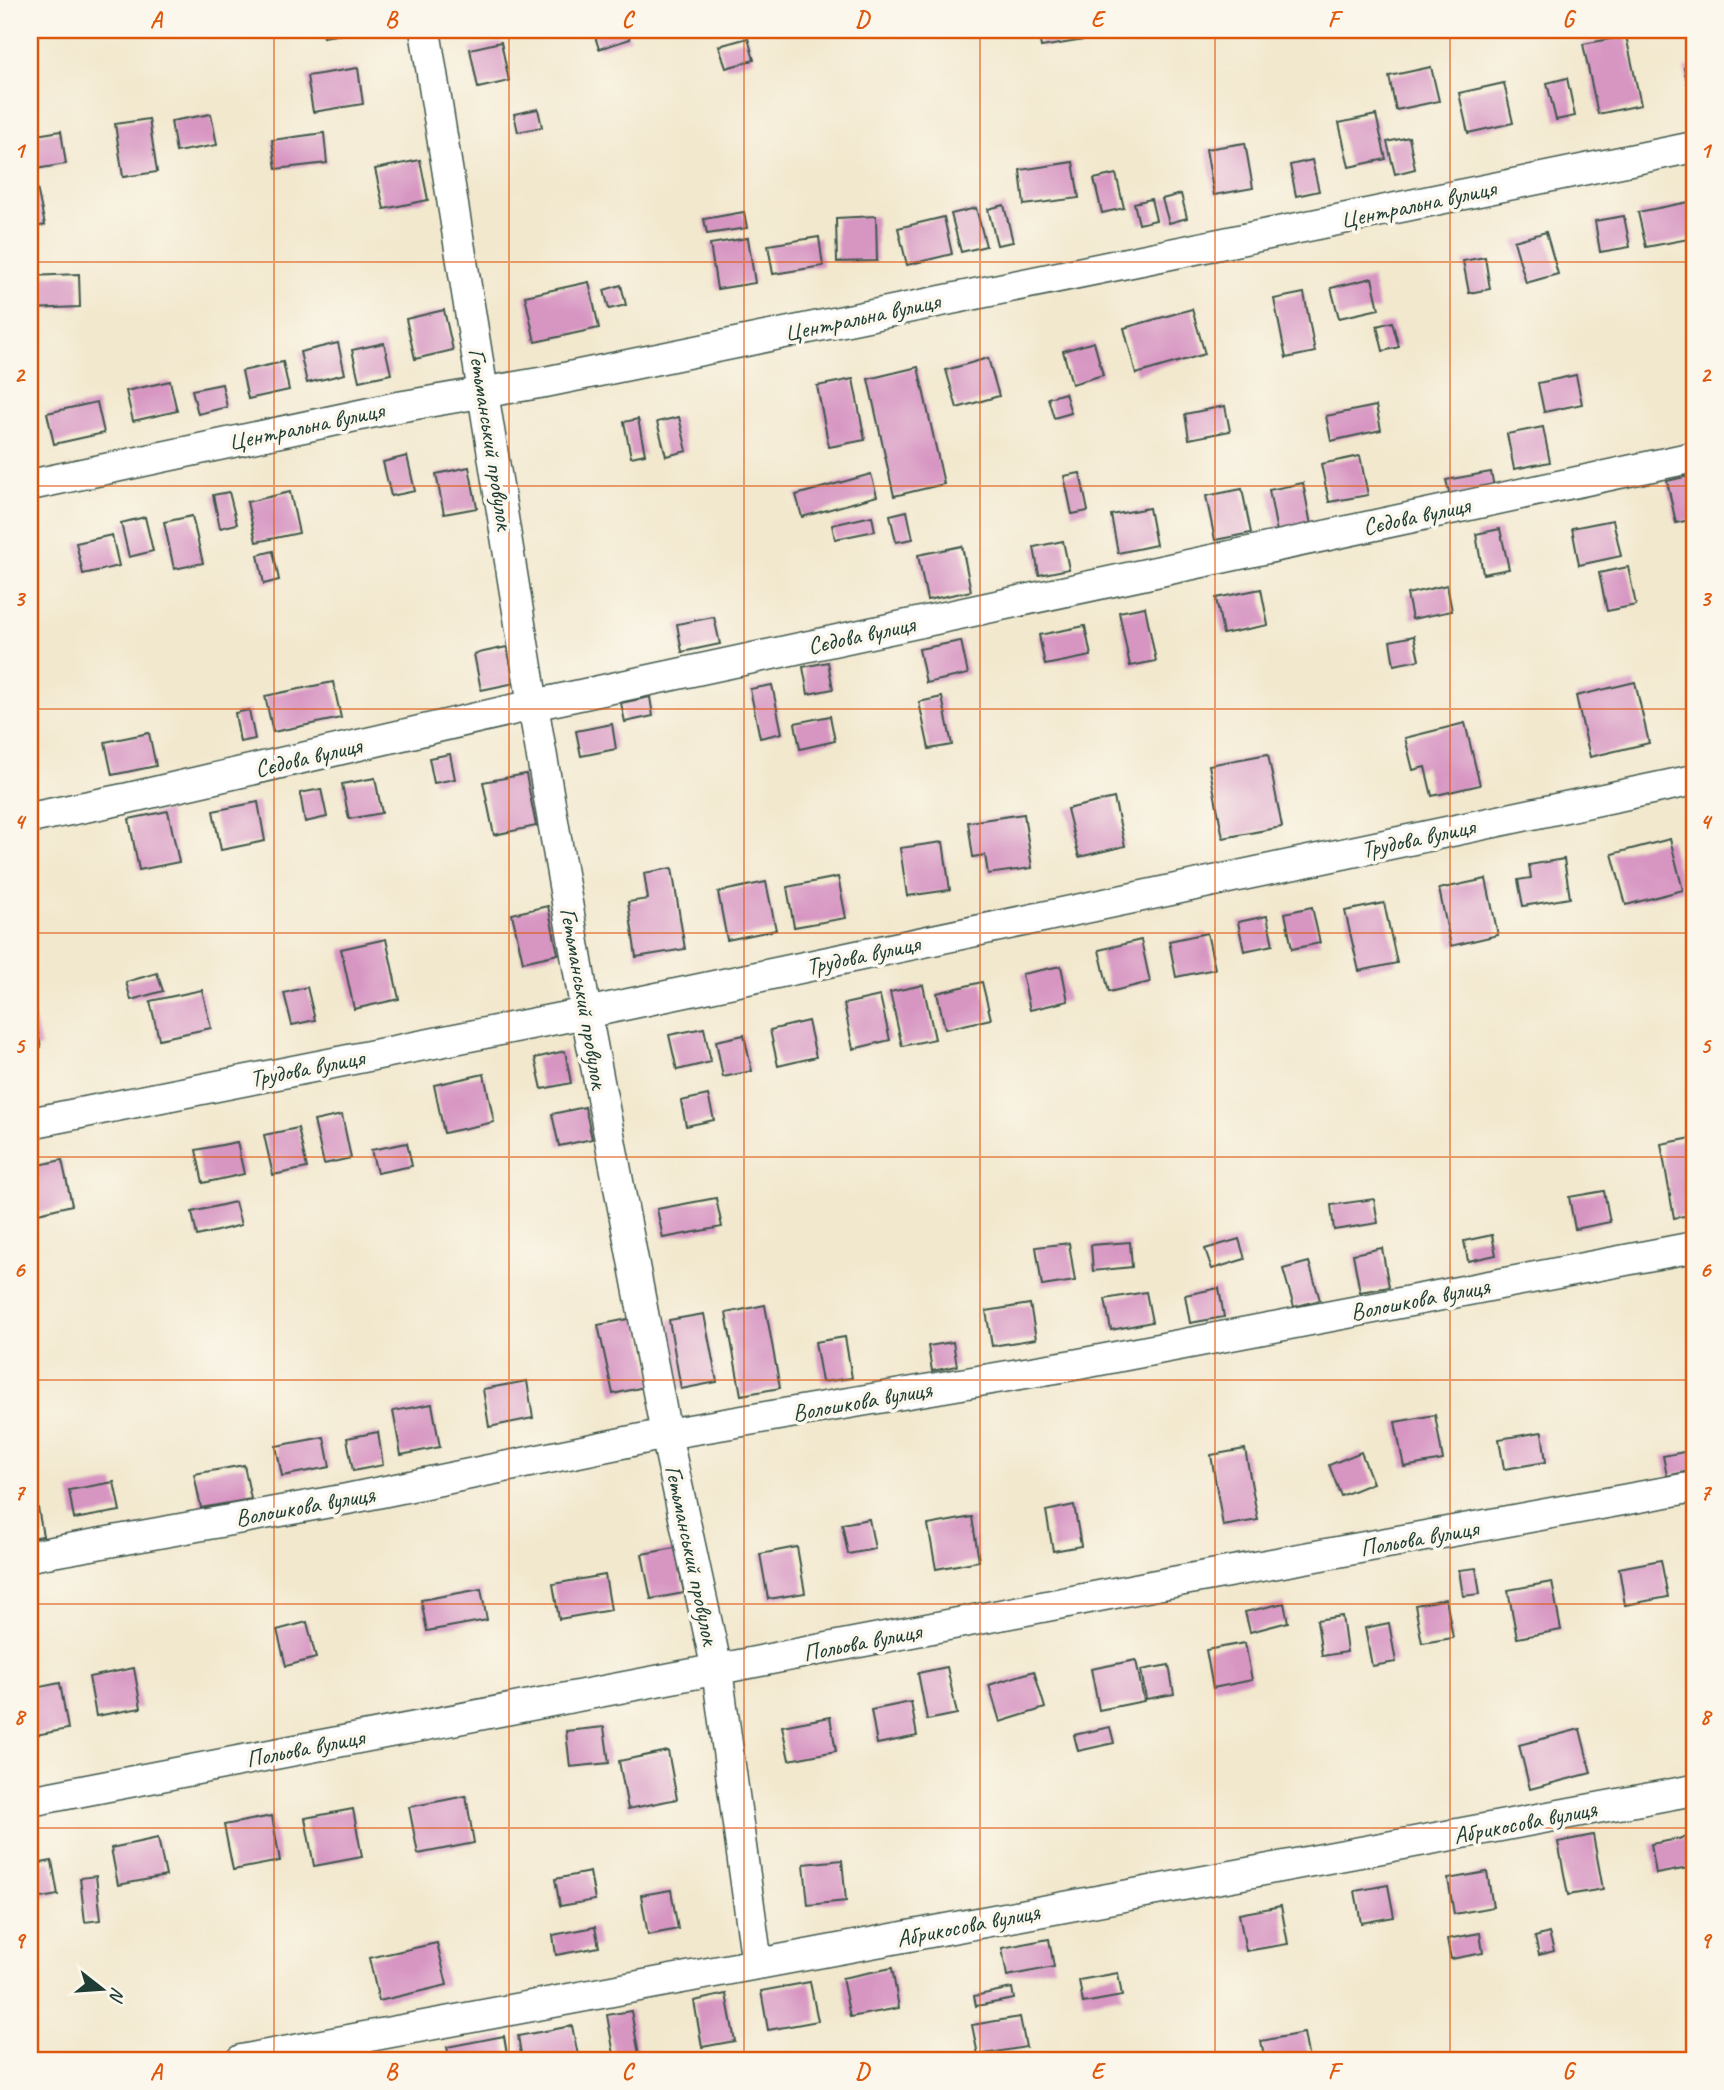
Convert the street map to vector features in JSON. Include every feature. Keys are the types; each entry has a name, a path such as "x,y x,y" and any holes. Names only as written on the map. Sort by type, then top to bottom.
{"street":[{"name":"Гетьманський провулок","path":"430,31 533,705 586,1013 666,1434 717,1670 757,1964"},
{"name":"Центральна вулиця","path":"30,485 398,407 545,383 1694,147"},
{"name":"Сєдова вулиця","path":"30,818 533,705 1694,457"},
{"name":"Трудова вулиця","path":"30,1123 586,1013 1694,780"},
{"name":"Волошкова вулиця","path":"30,1556 347,1499 666,1434 1092,1361 1694,1247"},
{"name":"Польова вулиця","path":"30,1801 1151,1586 1694,1488"},
{"name":"Абрикосова вулиця","path":"242,2060 1694,1790"}],"building":[{"path":"322,30 362,30 362,31 323,37"},
{"path":"593,30 627,30 630,39 599,49"},
{"path":"1038,30 1095,30 1096,38 1041,47"},
{"path":"1626,36 1641,105 1598,114 1583,44"},
{"path":"748,38 754,60 726,68 719,46"},
{"path":"501,42 509,81 478,88 470,49"},
{"path":"1694,66 1694,102 1692,102 1684,68"},
{"path":"1431,67 1439,101 1396,110 1389,76"},
{"path":"358,68 363,104 313,112 307,76"},
{"path":"1567,78 1575,116 1556,120 1547,83"},
{"path":"1504,83 1513,123 1468,133 1459,93"},
{"path":"538,109 542,127 518,132 514,114"},
{"path":"211,114 217,145 176,152 171,121"},
{"path":"1376,115 1386,159 1349,167 1339,123"},
{"path":"149,119 157,172 123,177 115,124"},
{"path":"61,131 66,164 30,170 30,136"},
{"path":"324,133 327,163 276,169 272,140"},
{"path":"1409,137 1415,169 1395,174 1387,142"},
{"path":"1245,143 1253,188 1214,195 1206,149"},
{"path":"420,160 428,200 384,209 375,169"},
{"path":"1312,160 1319,191 1296,196 1290,165"},
{"path":"1073,162 1079,198 1024,205 1020,170"},
{"path":"1116,174 1124,208 1102,213 1094,179"},
{"path":"37,188 45,225 30,228 30,190"},
{"path":"1181,194 1187,218 1169,223 1162,199"},
{"path":"1151,199 1156,220 1139,224 1134,203"},
{"path":"1694,201 1694,238 1646,247 1638,212"},
{"path":"1004,205 1013,242 997,245 988,209"},
{"path":"976,208 986,246 961,252 951,214"},
{"path":"744,212 747,228 707,234 704,219"},
{"path":"876,216 877,261 837,262 836,218"},
{"path":"1624,216 1630,247 1600,252 1595,221"},
{"path":"944,217 952,254 907,265 898,228"},
{"path":"1546,232 1558,274 1526,283 1514,241"},
{"path":"819,237 823,266 773,274 768,245"},
{"path":"748,238 755,283 717,289 710,244"},
{"path":"1485,257 1490,289 1469,293 1463,261"},
{"path":"79,274 80,307 30,309 30,276"},
{"path":"1372,278 1379,309 1339,318 1331,288"},
{"path":"589,282 599,328 535,342 525,296"},
{"path":"621,285 626,305 609,309 604,290"},
{"path":"1304,293 1315,352 1286,358 1274,299"},
{"path":"1192,309 1205,354 1136,374 1124,328"},
{"path":"444,310 453,350 415,359 406,319"},
{"path":"1392,322 1399,347 1383,351 1377,326"},
{"path":"1094,342 1103,375 1072,384 1063,351"},
{"path":"338,343 345,374 307,383 300,352"},
{"path":"384,343 391,374 359,381 352,350"},
{"path":"988,358 999,396 957,408 946,370"},
{"path":"283,362 289,390 248,399 242,371"},
{"path":"918,367 944,484 894,496 868,379"},
{"path":"1576,375 1582,404 1544,412 1538,383"},
{"path":"853,379 865,440 829,447 817,386"},
{"path":"170,381 177,411 133,421 126,391"},
{"path":"222,384 227,407 198,414 192,390"},
{"path":"1065,393 1071,413 1054,418 1048,398"},
{"path":"97,402 104,433 54,444 47,413"},
{"path":"1225,406 1230,431 1189,439 1185,414"},
{"path":"1376,406 1381,430 1331,441 1326,416"},
{"path":"679,417 687,451 666,456 657,422"},
{"path":"638,419 645,454 631,457 624,422"},
{"path":"1543,427 1550,462 1514,469 1507,434"},
{"path":"407,456 415,491 391,496 383,462"},
{"path":"1360,456 1368,495 1329,502 1321,464"},
{"path":"469,467 477,508 444,514 436,474"},
{"path":"1491,472 1494,487 1450,496 1446,480"},
{"path":"1080,473 1088,511 1072,514 1064,476"},
{"path":"871,474 877,496 802,517 796,495"},
{"path":"1693,475 1694,519 1676,523 1667,481"},
{"path":"1303,483 1311,525 1277,532 1269,490"},
{"path":"1242,489 1251,533 1215,540 1206,496"},
{"path":"229,492 237,524 220,528 213,495"},
{"path":"290,492 299,533 256,542 247,502"},
{"path":"1149,508 1156,545 1118,553 1111,515"},
{"path":"907,511 913,539 896,542 890,515"},
{"path":"192,516 203,563 174,569 164,522"},
{"path":"872,516 875,531 835,539 832,525"},
{"path":"145,517 153,551 129,557 121,523"},
{"path":"1613,520 1621,556 1579,565 1572,528"},
{"path":"1500,529 1509,569 1483,574 1476,534"},
{"path":"112,535 119,566 83,574 76,543"},
{"path":"1063,541 1069,569 1039,575 1034,547"},
{"path":"962,546 971,591 927,600 918,555"},
{"path":"273,551 279,580 264,584 258,555"},
{"path":"1628,567 1636,605 1607,611 1599,573"},
{"path":"1447,585 1452,611 1412,619 1407,594"},
{"path":"1261,589 1268,625 1223,634 1216,598"},
{"path":"1145,607 1156,661 1130,666 1119,612"},
{"path":"714,617 720,644 682,652 677,624"},
{"path":"1085,626 1091,656 1045,665 1039,635"},
{"path":"1414,636 1419,660 1394,665 1390,641"},
{"path":"961,641 968,674 926,683 919,649"},
{"path":"507,647 515,683 481,690 474,654"},
{"path":"828,662 833,689 808,694 803,667"},
{"path":"333,682 341,718 273,732 265,696"},
{"path":"1635,682 1649,743 1590,757 1576,696"},
{"path":"772,685 782,733 760,738 750,689"},
{"path":"650,697 653,716 625,722 621,703"},
{"path":"942,697 952,745 929,749 919,702"},
{"path":"249,710 255,739 240,742 235,713"},
{"path":"830,716 835,741 800,749 795,723"},
{"path":"1465,723 1480,785 1432,796 1425,767 1413,770 1405,738"},
{"path":"612,724 616,749 581,756 576,731"},
{"path":"149,733 156,766 112,775 105,742"},
{"path":"450,754 455,779 434,783 429,758"},
{"path":"1268,754 1282,827 1223,838 1209,765"},
{"path":"526,774 536,826 494,835 483,782"},
{"path":"375,778 382,813 349,819 342,784"},
{"path":"321,789 327,817 305,822 300,793"},
{"path":"1114,798 1125,846 1079,857 1067,809"},
{"path":"258,802 265,841 221,850 213,811"},
{"path":"168,811 179,862 139,870 129,819"},
{"path":"1024,814 1032,868 988,874 985,855 973,857 968,822"},
{"path":"1670,839 1683,890 1626,905 1612,854"},
{"path":"943,842 950,890 907,896 900,848"},
{"path":"1564,859 1570,898 1523,906 1518,880 1531,878 1529,865"},
{"path":"672,868 685,949 636,957 628,902 648,899 644,873"},
{"path":"838,877 846,918 794,927 787,887"},
{"path":"1486,879 1498,935 1451,946 1439,889"},
{"path":"766,882 776,930 727,940 718,892"},
{"path":"1384,903 1397,963 1359,971 1345,911"},
{"path":"548,906 558,954 523,962 512,914"},
{"path":"1312,907 1320,943 1292,949 1285,913"},
{"path":"1267,916 1273,945 1244,951 1238,922"},
{"path":"1207,933 1215,969 1176,977 1169,941"},
{"path":"386,939 399,999 354,1009 341,949"},
{"path":"1141,940 1150,982 1109,992 1099,950"},
{"path":"1061,966 1068,1001 1030,1010 1022,974"},
{"path":"157,973 163,991 131,1000 126,982"},
{"path":"982,982 991,1019 945,1029 937,993"},
{"path":"923,985 935,1039 902,1046 890,992"},
{"path":"307,987 315,1020 292,1025 284,993"},
{"path":"202,990 211,1028 159,1039 150,1001"},
{"path":"880,996 890,1040 853,1049 844,1004"},
{"path":"30,998 41,1047 30,1050"},
{"path":"808,1021 816,1057 778,1066 770,1030"},
{"path":"704,1028 711,1062 677,1070 669,1035"},
{"path":"744,1035 752,1071 723,1077 716,1041"},
{"path":"565,1051 571,1083 542,1089 535,1058"},
{"path":"484,1074 494,1122 444,1133 434,1085"},
{"path":"708,1095 714,1120 686,1126 681,1101"},
{"path":"585,1107 592,1139 559,1146 552,1114"},
{"path":"342,1115 351,1158 324,1164 314,1121"},
{"path":"298,1128 307,1168 273,1175 264,1135"},
{"path":"1692,1138 1694,1214 1674,1218 1661,1144"},
{"path":"237,1142 244,1174 203,1183 196,1150"},
{"path":"407,1143 412,1166 377,1173 371,1150"},
{"path":"62,1160 72,1205 34,1214 30,1194 30,1167"},
{"path":"1604,1191 1610,1222 1575,1229 1569,1197"},
{"path":"716,1198 722,1227 663,1238 657,1209"},
{"path":"1374,1199 1378,1223 1334,1230 1331,1205"},
{"path":"235,1202 241,1225 197,1236 192,1212"},
{"path":"1492,1235 1496,1255 1468,1261 1464,1241"},
{"path":"1239,1239 1245,1259 1212,1269 1205,1249"},
{"path":"1130,1242 1132,1267 1093,1271 1091,1245"},
{"path":"1069,1243 1075,1281 1042,1286 1036,1247"},
{"path":"1382,1248 1389,1287 1360,1292 1353,1254"},
{"path":"1309,1262 1320,1300 1294,1307 1283,1269"},
{"path":"1219,1288 1224,1317 1190,1323 1185,1295"},
{"path":"1146,1292 1152,1322 1111,1330 1105,1299"},
{"path":"1030,1304 1036,1339 992,1346 986,1311"},
{"path":"765,1305 780,1388 741,1395 726,1313"},
{"path":"704,1314 717,1382 681,1389 669,1320"},
{"path":"638,1317 653,1385 613,1394 598,1325"},
{"path":"845,1337 852,1378 822,1382 815,1342"},
{"path":"953,1342 957,1366 932,1371 928,1346"},
{"path":"527,1381 533,1418 489,1427 483,1389"},
{"path":"432,1404 440,1447 401,1455 393,1411"},
{"path":"1435,1415 1443,1460 1404,1467 1395,1422"},
{"path":"378,1432 383,1465 353,1471 347,1438"},
{"path":"1542,1432 1546,1462 1504,1469 1499,1439"},
{"path":"324,1437 330,1467 282,1476 276,1446"},
{"path":"1245,1449 1258,1520 1223,1526 1211,1455"},
{"path":"1694,1450 1694,1470 1667,1476 1663,1456"},
{"path":"1361,1452 1373,1483 1341,1496 1329,1465"},
{"path":"244,1465 251,1499 201,1508 194,1474"},
{"path":"114,1482 120,1511 74,1519 69,1490"},
{"path":"1074,1505 1081,1546 1053,1551 1046,1511"},
{"path":"38,1508 43,1536 30,1538 30,1510"},
{"path":"972,1517 979,1561 936,1569 928,1525"},
{"path":"869,1519 875,1549 848,1554 842,1524"},
{"path":"797,1547 805,1593 768,1599 760,1554"},
{"path":"675,1548 684,1593 651,1599 642,1554"},
{"path":"1661,1560 1668,1597 1625,1605 1619,1568"},
{"path":"1476,1568 1480,1594 1463,1596 1459,1570"},
{"path":"605,1575 611,1610 559,1619 553,1584"},
{"path":"1552,1582 1561,1630 1517,1638 1508,1590"},
{"path":"481,1589 487,1620 427,1631 421,1600"},
{"path":"1446,1599 1453,1638 1422,1643 1415,1605"},
{"path":"1284,1603 1288,1622 1250,1632 1245,1612"},
{"path":"1342,1616 1347,1652 1322,1656 1317,1620"},
{"path":"307,1622 316,1658 286,1666 277,1630"},
{"path":"1389,1623 1396,1662 1372,1666 1365,1628"},
{"path":"1245,1643 1252,1680 1213,1688 1206,1650"},
{"path":"1136,1660 1144,1701 1099,1710 1091,1669"},
{"path":"1169,1665 1174,1694 1146,1699 1141,1670"},
{"path":"947,1667 957,1714 927,1720 918,1673"},
{"path":"134,1668 141,1708 96,1716 89,1677"},
{"path":"1034,1671 1045,1708 1000,1722 989,1685"},
{"path":"60,1683 68,1729 30,1736 30,1689"},
{"path":"911,1702 917,1736 877,1744 871,1710"},
{"path":"830,1717 836,1751 789,1760 782,1726"},
{"path":"604,1727 609,1763 570,1767 566,1731"},
{"path":"1110,1727 1114,1743 1078,1751 1074,1735"},
{"path":"1580,1729 1591,1773 1530,1789 1519,1745"},
{"path":"668,1751 677,1799 628,1809 619,1761"},
{"path":"466,1796 474,1843 418,1854 409,1807"},
{"path":"353,1809 362,1857 314,1866 305,1818"},
{"path":"272,1816 280,1861 233,1870 224,1825"},
{"path":"1593,1835 1603,1889 1568,1895 1558,1842"},
{"path":"1694,1836 1694,1867 1656,1874 1651,1844"},
{"path":"158,1838 166,1876 118,1885 111,1848"},
{"path":"842,1860 846,1901 808,1905 804,1864"},
{"path":"52,1861 58,1895 30,1900 30,1865"},
{"path":"590,1872 595,1900 560,1906 555,1879"},
{"path":"1487,1872 1493,1907 1454,1914 1448,1879"},
{"path":"96,1876 101,1920 85,1922 80,1878"},
{"path":"1388,1885 1394,1917 1361,1923 1355,1891"},
{"path":"671,1890 678,1929 648,1935 641,1895"},
{"path":"1281,1906 1288,1944 1246,1951 1239,1914"},
{"path":"595,1927 599,1947 556,1955 553,1935"},
{"path":"1480,1933 1483,1953 1451,1959 1447,1939"},
{"path":"1549,1933 1554,1951 1539,1955 1535,1937"},
{"path":"1049,1939 1054,1967 1007,1976 1002,1948"},
{"path":"437,1943 447,1985 379,2001 369,1958"},
{"path":"892,1968 899,2008 850,2017 842,1978"},
{"path":"1118,1973 1122,1996 1083,2003 1079,1980"},
{"path":"810,1982 818,2021 768,2030 761,1991"},
{"path":"1012,1988 1014,1999 976,2006 974,1996"},
{"path":"726,1994 735,2041 702,2047 694,2001"},
{"path":"631,2011 640,2060 615,2060 607,2015"},
{"path":"1020,2017 1026,2047 978,2055 972,2025"},
{"path":"572,2026 579,2060 522,2060 518,2036"},
{"path":"1304,2033 1309,2060 1265,2060 1261,2041"},
{"path":"504,2036 508,2060 450,2060 447,2047"}]}
